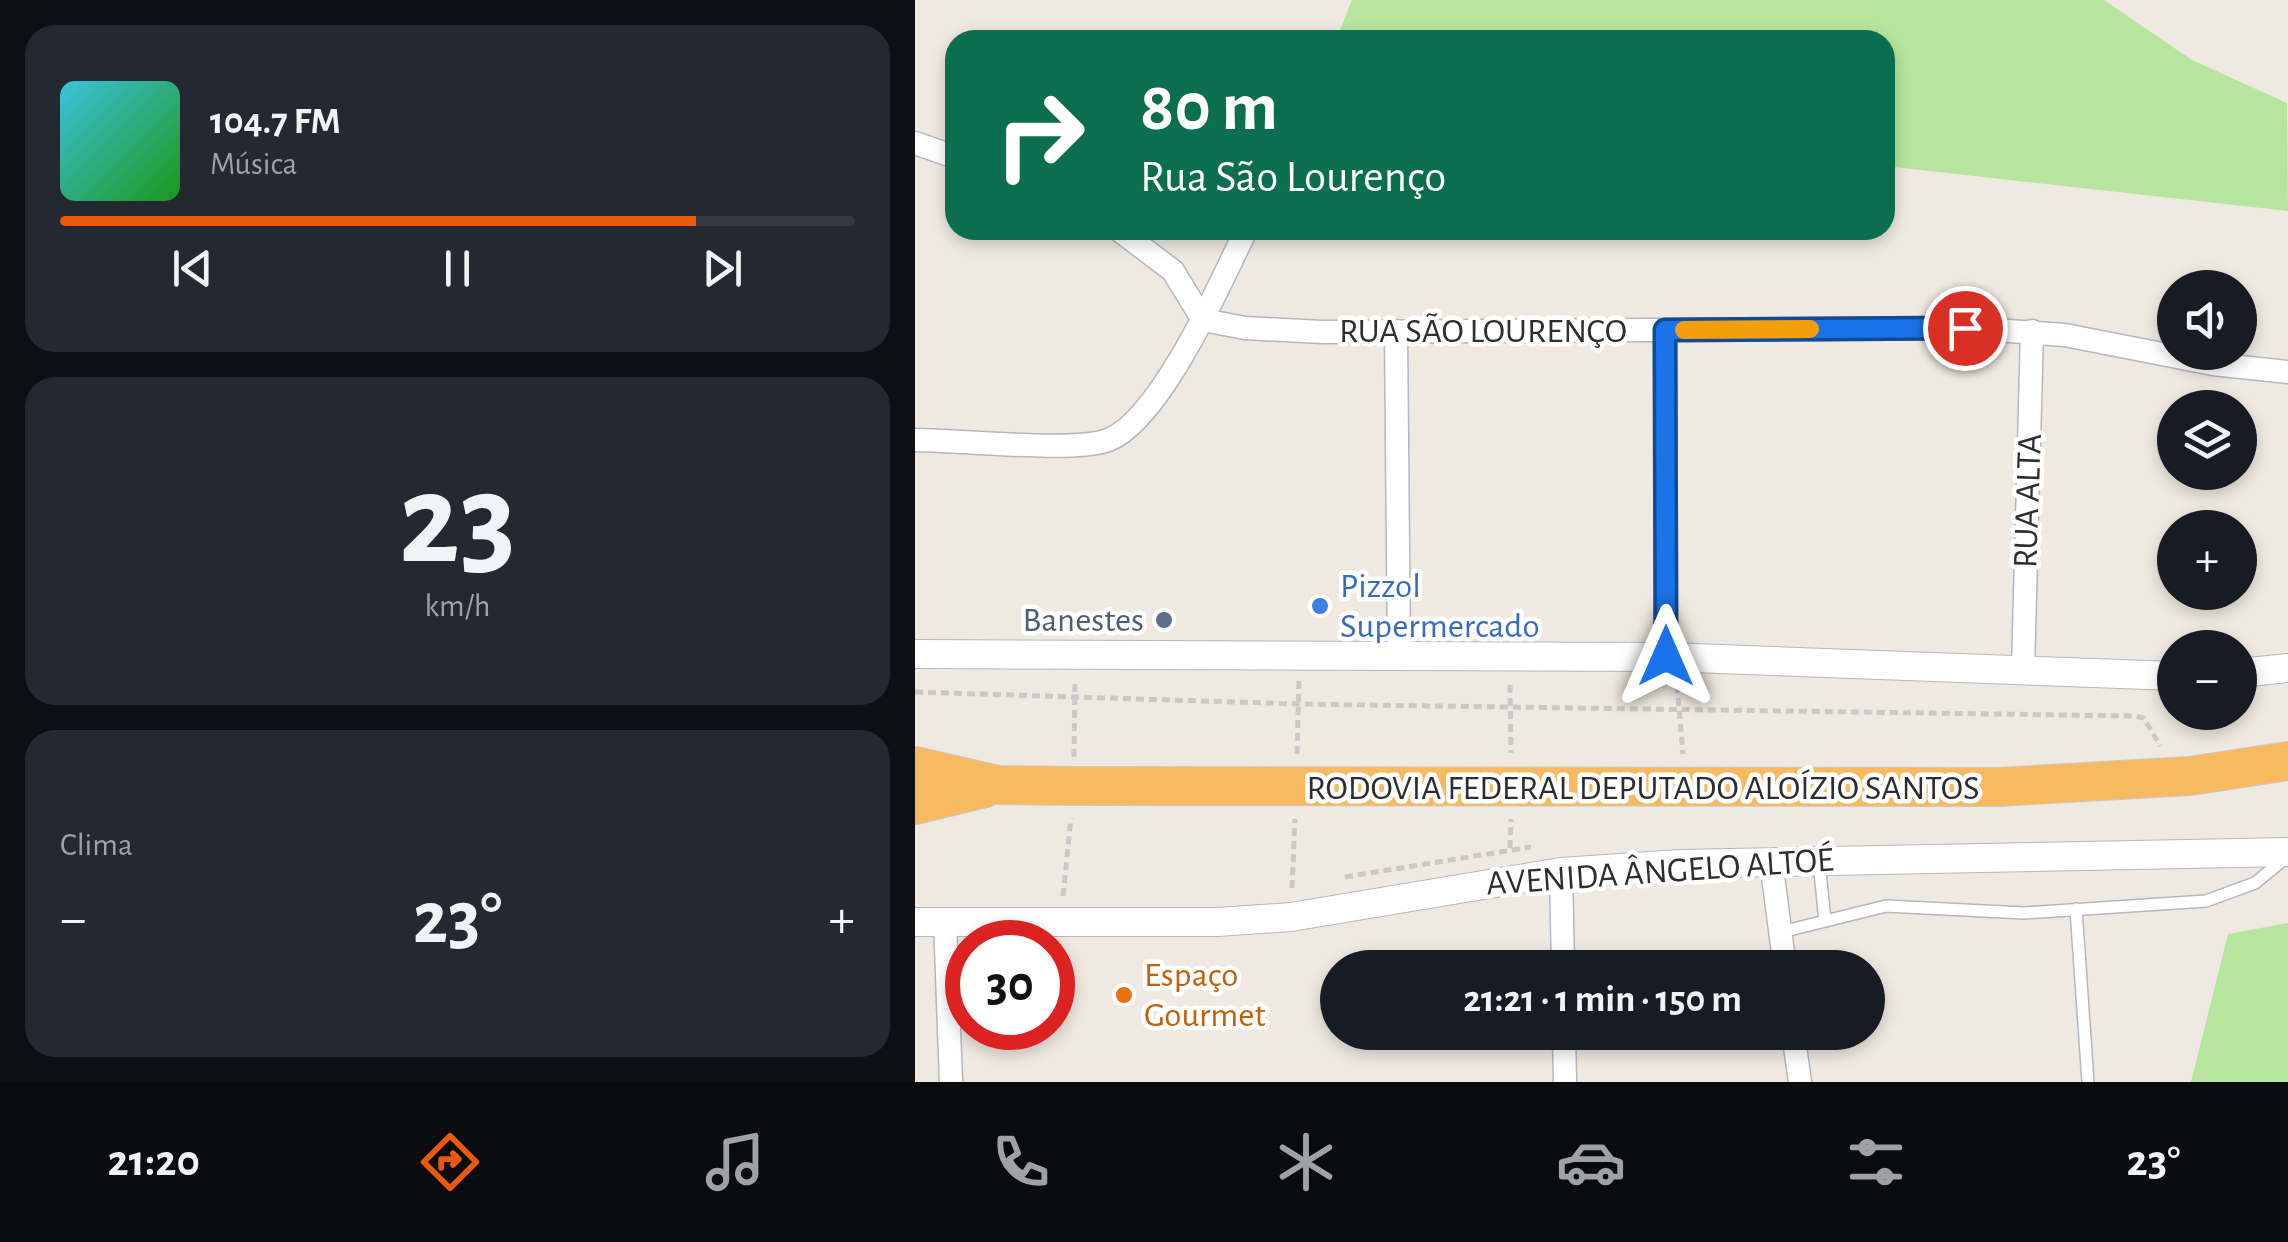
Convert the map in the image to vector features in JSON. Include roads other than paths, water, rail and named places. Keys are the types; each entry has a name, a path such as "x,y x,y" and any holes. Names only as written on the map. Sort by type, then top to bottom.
{"highway":[{"name":"RODOVIA FEDERAL DEPUTADO ALOÍZIO SANTOS","path":"915,766 997,785 1998,787 2178,776 2288,761"},
{"name":"RODOVIA FEDERAL DEPUTADO ALOÍZIO SANTOS","path":"915,806 997,785"}],"street":[{"path":"915,143 945,154"},
{"path":"1132,240 1173,271 1203,320"},
{"path":"915,440 1107,441 1127,428 1151,402 1203,320 1241,240"},
{"name":"RUA SÃO LOURENÇO","path":"1203,320 1275,330 2032,331 2213,364 2288,372"},
{"path":"1665,330 1666,656"},
{"path":"1396,331 1399,657"},
{"name":"RUA ALTA","path":"2023,670 2032,331"},
{"path":"915,654 1666,656 2157,675"},
{"path":"2257,671 2288,668"},
{"name":"AVENIDA ÂNGELO ALTOÉ","path":"1075,921 1218,922 1273,918 1561,872 1771,860 2288,854"},
{"path":"1771,860 1783,950"},
{"path":"1561,872 1563,950"},
{"name":"AVENIDA ÂNGELO ALTOÉ","path":"915,922 945,921"},
{"path":"950,1050 951,1082"},
{"path":"1564,1050 1565,1082"},
{"path":"1796,1050 1800,1082"}],"lane":[{"path":"1781,932 1905,905 1976,914 2207,901 2255,883 2288,854"},
{"path":"1819,858 1825,921"},
{"path":"2076,909 2088,1082"}],"place":[{"name":"Pizzol Supermercado","path":"1320,606"},
{"name":"Banestes","path":"1164,620"},
{"name":"Espaço Gourmet","path":"1124,995"}]}
